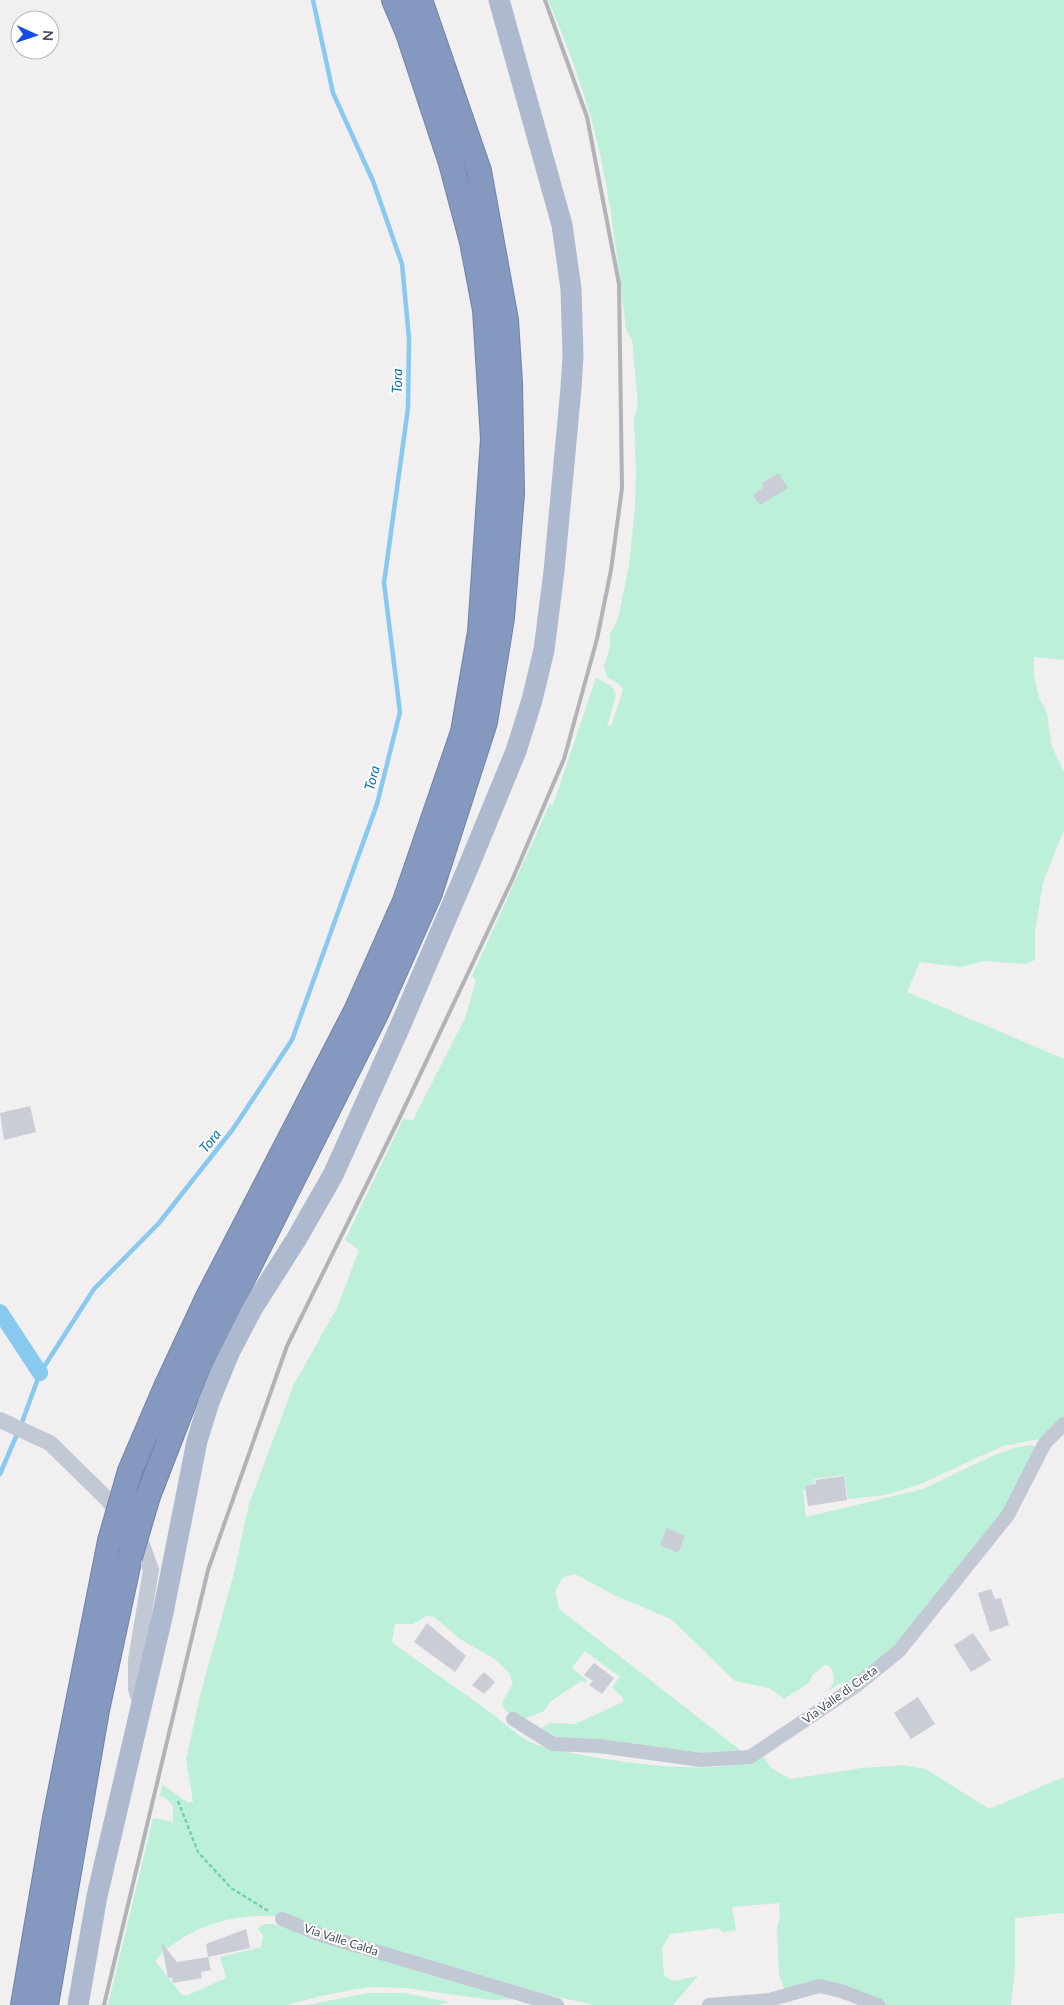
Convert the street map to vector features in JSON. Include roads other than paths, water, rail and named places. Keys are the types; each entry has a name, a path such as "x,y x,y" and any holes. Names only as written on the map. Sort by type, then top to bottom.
{"highway":[{"path":"23,2005 55,1818 110,1541 130,1471 208,1297 356,1011 405,901 465,723 480,632 493,440 485,310 472,242 451,162 408,33 394,0"},
{"path":"46,2005 96,1710 130,1557 148,1496 196,1372 376,1014 430,893 486,722 502,618 512,494 510,383 506,320 479,172 420,0"}],"main road":[{"path":"78,2005 97,1896 142,1710 197,1441 209,1402 229,1354 252,1309 319,1203 394,1040 516,751 532,700 544,650 571,388 573,355 572,289 562,225 499,0"}],"street":[{"path":"0,1420 50,1443 107,1499 142,1546 151,1570 136,1660 136,1689 142,1710"},
{"name":"Via Valle di Creta","path":"512,1719 553,1744 599,1746 701,1760 750,1757 856,1686 899,1650 1008,1515 1045,1443 1064,1424"},
{"name":"Via Valle Calda","path":"282,1919 321,1935 557,2005"},
{"path":"709,2005 769,2000 819,1986 841,1991 878,2005"}],"waterway":[{"name":"Tora","path":"21,1425 40,1373 94,1289 159,1223 233,1129 292,1040 377,804 400,712 384,583 408,408 409,338 402,264 373,181 333,93 313,0"},
{"path":"0,1312 40,1373"},
{"name":"Tora","path":"0,1474 18,1432"}],"railway":[{"path":"104,2005 208,1570 287,1346 399,1119 513,878 564,759 597,639 611,570 622,488 619,284 587,117 545,0"}]}
